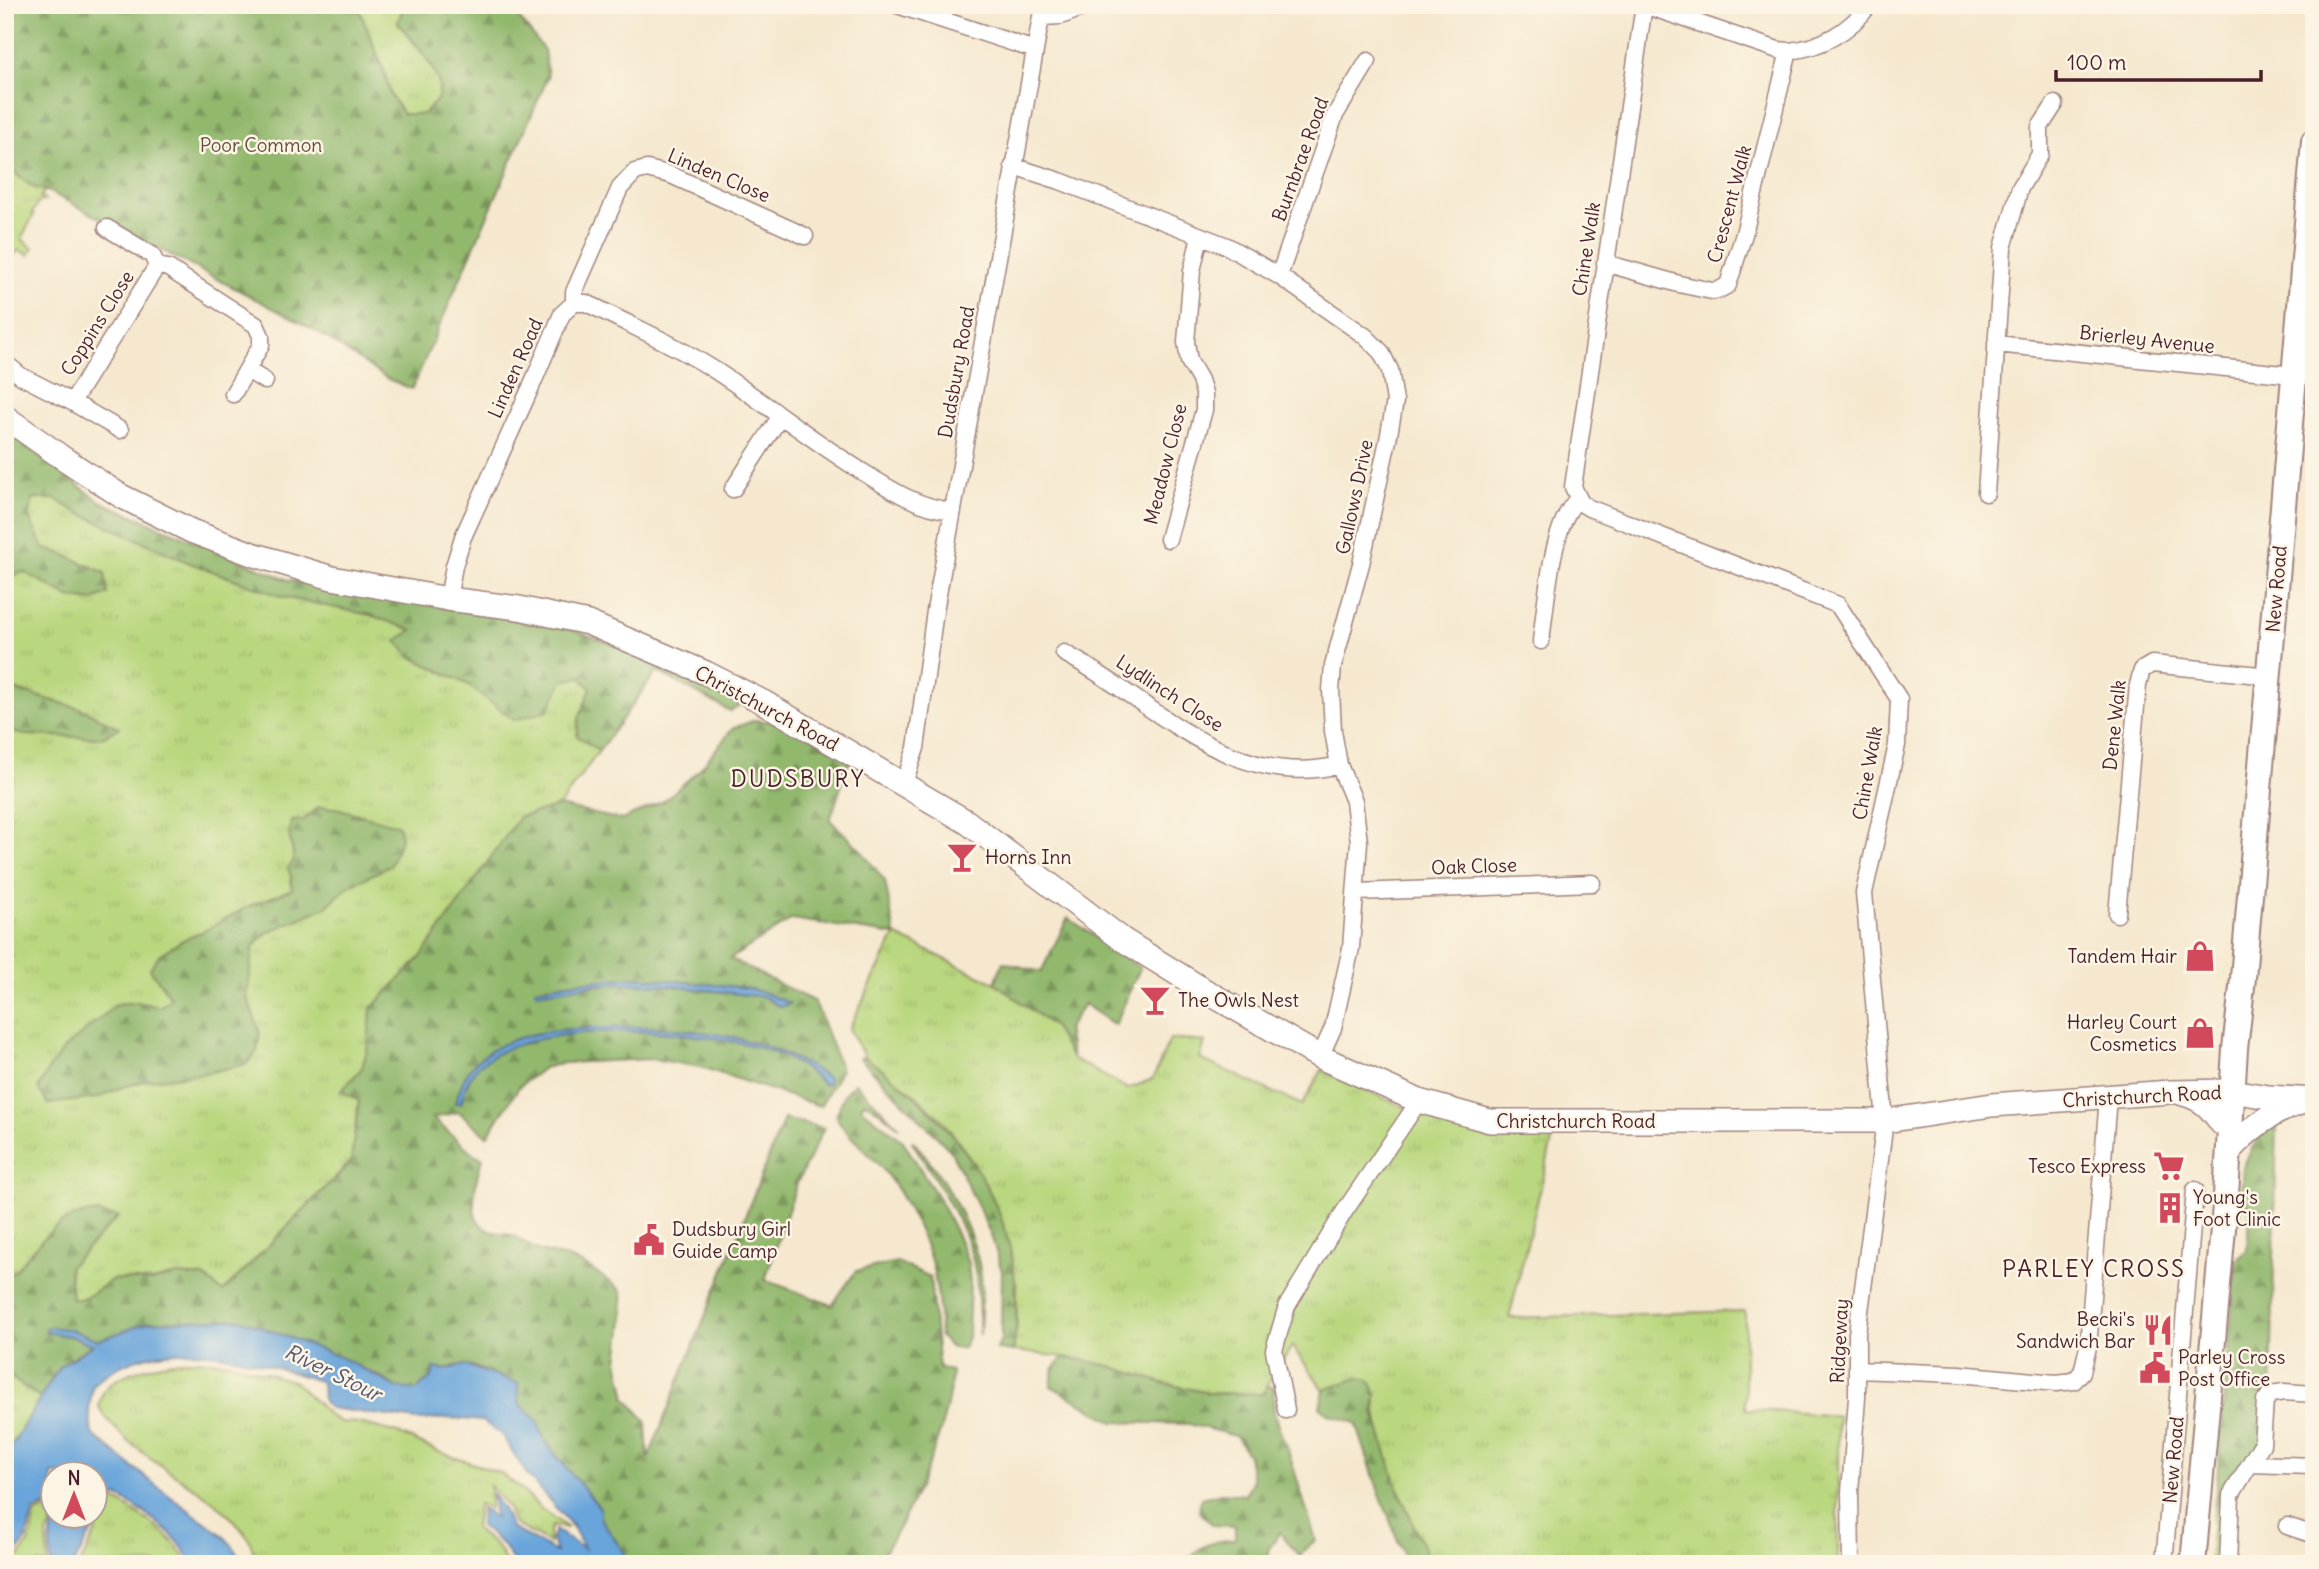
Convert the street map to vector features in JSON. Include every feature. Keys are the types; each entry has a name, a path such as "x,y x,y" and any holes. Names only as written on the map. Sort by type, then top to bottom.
{"main road":[{"name":"New Road","path":"2209,1381 2206,1297 2221,1123 2228,1091 2243,978 2293,375 2307,277 2314,141"},
{"name":"Christchurch Road","path":"5,416 121,496 191,531 293,568 332,578 448,599 519,608 588,624 706,673 764,702 967,822 1123,940 1202,989 1320,1058 1419,1101 1490,1121 1885,1121 1992,1105 2170,1092 2228,1091 2269,1086 2312,1094"},
{"name":"New Road","path":"2194,1561 2229,1151 2228,1091"},
{"path":"2170,1092 2202,1101 2210,1107 2221,1123"},
{"path":"2229,1151 2246,1133 2265,1119 2312,1094"}],"street":[{"path":"897,5 1035,50"},
{"name":"Dudsbury Road","path":"904,783 916,748 935,611 1042,11 1061,16 1088,5"},
{"path":"1644,5 1778,50 1789,51 1804,50 1839,34 1854,23 1869,5"},
{"name":"Chine Walk","path":"1644,5 1573,487 1578,499 1589,508 1838,605 1899,699 1897,745 1864,893 1885,1121"},
{"name":"Crescent Walk","path":"1605,263 1712,291 1728,285 1744,234 1789,51"},
{"name":"Burnbrae Road","path":"1279,276 1335,115 1368,61"},
{"path":"1986,493 2003,248 2020,188 2040,154 2040,127 2056,104"},
{"name":"Gallows Drive","path":"1013,166 1060,181 1227,246 1279,276 1365,336 1381,352 1394,385 1395,401 1391,427 1362,564 1333,666 1333,730 1339,765 1354,801 1359,842 1351,948 1333,1028 1320,1058"},
{"name":"Linden Close","path":"574,303 574,292 620,188 635,172 647,169 671,175 806,236"},
{"name":"Coppins Close","path":"107,228 152,255 157,266"},
{"name":"Meadow Close","path":"1168,539 1204,410 1204,393 1189,361 1186,342 1192,271 1200,236"},
{"name":"Coppins Close","path":"157,266 168,268 256,325 261,336 261,345 233,394"},
{"name":"Coppins Close","path":"72,402 157,266"},
{"path":"574,303 586,303 700,361 888,488 917,503 937,510 953,511"},
{"name":"Linden Road","path":"448,599 463,537 562,314 574,303"},
{"name":"Brierley Avenue","path":"1996,344 2293,375"},
{"name":"Coppins Close","path":"5,363 21,376 120,430"},
{"path":"247,370 265,381"},
{"path":"733,489 780,417"},
{"path":"1541,641 1550,572 1568,508 1578,499"},
{"name":"Lydlinch Close","path":"1064,653 1087,665 1205,745 1254,763 1301,770 1339,765"},
{"name":"Dene Walk","path":"2117,914 2138,685 2142,670 2152,664 2269,676"},
{"name":"Oak Close","path":"1357,892 1592,883"},
{"path":"1857,1370 1959,1374 2056,1383 2074,1381 2082,1372 2088,1347 2108,1097"},
{"path":"1286,1410 1274,1350 1287,1306 1344,1213 1419,1101"},
{"name":"Ridgeway","path":"1851,1564 1850,1492 1857,1398 1857,1334 1885,1121"},
{"name":"New Road","path":"2164,1564 2195,1190"},
{"path":"2228,1564 2231,1495 2262,1444 2265,1401 2271,1394 2284,1392 2314,1394"},
{"path":"2250,1464 2314,1466"},
{"path":"2287,1526 2314,1535"}],"green space":[{"name":"Poor Common","path":"5,5 354,5 359,9 383,68 391,96 403,114 424,114 437,99 439,88 433,69 398,23 404,5 509,5 544,50 548,77 412,389 388,379 313,329 46,190 35,188 5,166"},
{"path":"354,5 404,5 398,23 433,69 439,89 437,100 423,114 403,114 391,96 383,68 359,9"},
{"path":"5,166 30,185 46,190 40,197 45,200 39,202 32,213 34,215 22,237 33,248 29,255 19,250 5,262"},
{"path":"5,431 101,502 288,580 573,630 657,671 559,806 381,1039 359,1100 351,1161 223,1292 204,1277 176,1275 153,1281 113,1279 88,1296 71,1299 69,1269 9,1376 40,1398 5,1456"},
{"path":"5,431 101,502 288,580 573,630 657,661 739,697 739,706 730,711 657,671 599,751 577,736 579,718 591,688 580,677 563,681 548,711 514,720 467,684 411,657 396,641 412,630 370,615 283,597 190,563 77,512 55,499 33,499 28,516 44,549 58,552 105,573 108,594 91,601 69,597 24,572 5,578"},
{"path":"5,687 82,709 119,728 100,738 26,735 5,731"},
{"path":"756,720 789,724 850,760 830,820 859,848 885,881 895,935 792,919 730,959 815,1002 841,1070 820,1106 701,1067 653,1059 563,1063 543,1068 519,1087 487,1136 459,1112 432,1118 475,1155 483,1158 476,1180 474,1199 475,1215 482,1226 490,1231 514,1236 539,1251 578,1262 622,1291 623,1320 618,1361 626,1398 646,1421 648,1459 784,1119 824,1128 797,1183 765,1280 832,1305 856,1271 897,1262 930,1277 939,1369 952,1371 943,1419 926,1472 902,1522 875,1564 632,1564 600,1518 600,1508 545,1442 538,1422 519,1403 517,1384 470,1366 451,1367 432,1377 416,1391 398,1388 377,1375 240,1319 216,1320 99,1340 60,1366 40,1398 9,1376 5,1378 5,1276 14,1272 48,1234 68,1219 94,1213 118,1217 69,1267 72,1299 88,1296 113,1279 153,1281 176,1275 204,1277 223,1292 351,1162 359,1100 341,1091 362,1068 368,1046 371,1009 421,957 519,817 559,806 622,820 664,801 700,769 733,728","holes":["635,977 747,988 789,1004 780,1007 764,997 666,985 624,983 535,990 568,983","643,1027 740,1039 785,1054 828,1078 824,1084 801,1066 775,1053 709,1037 623,1031 580,1033 539,1039 505,1049 475,1069 461,1103 456,1102 463,1082 489,1051 537,1034 571,1029"]},
{"path":"319,807 336,808 398,825 401,838 390,866 349,886 326,907 268,932 253,947 247,997 260,1033 257,1052 246,1064 211,1072 144,1081 97,1098 48,1104 38,1088 65,1048 117,1004 137,1002 160,1007 171,998 150,969 159,955 247,907 292,889 288,869 294,860 289,834 291,821 303,820"},
{"path":"1068,918 1140,968 1115,1025 1084,1004 1067,1029 1072,1058 1053,1026 995,983 1003,962 1041,972"},
{"path":"895,935 995,983 1053,1026 1072,1058 1128,1089 1153,1079 1170,1039 1205,1042 1200,1059 1302,1105 1322,1070 1421,1115 1492,1139 1553,1137 1509,1318 1745,1311 1745,1409 1838,1416 1838,1564 1431,1564 1387,1457 1376,1413 1376,1395 1358,1378 1324,1390 1292,1346 1262,1394 1208,1393 1163,1383 1106,1365 1013,1351 1017,1325 1017,1286 975,1167 941,1119 915,1095 865,1057 849,1029"},
{"path":"865,1057 902,1085 934,1115 962,1147 985,1182 1002,1220 1012,1260 1016,1304 1013,1351 997,1349 1001,1339 1002,1271 992,1238 951,1151 860,1058"},
{"path":"855,1083 899,1127 866,1102 862,1104 862,1109 903,1141 939,1199 961,1244 968,1264 970,1283 968,1337 963,1348 952,1348 940,1337 933,1268 920,1232 906,1205 885,1172 846,1131 836,1116 845,1093"},
{"path":"2277,1121 2271,1394 2262,1444 2230,1503 2215,1504 2236,1261 2247,1250 2250,1212 2241,1194 2243,1167 2257,1139"},
{"path":"913,1141 946,1186 972,1241 981,1276 980,1336 972,1254 950,1204"},
{"path":"1064,1357 1106,1365 1163,1383 1208,1393 1262,1394 1268,1386 1275,1388 1273,1406 1276,1421 1292,1462 1316,1540 1300,1557 1280,1532 1268,1550 1269,1564 1189,1564 1201,1548 1235,1539 1235,1526 1213,1525 1199,1511 1201,1498 1221,1493 1245,1495 1253,1480 1248,1455 1236,1436 1189,1424 1114,1422 1051,1386 1054,1367"},
{"path":"193,1360 229,1362 295,1382 330,1416 340,1422 360,1423 398,1433 439,1452 500,1473 568,1528 552,1526 549,1532 550,1543 514,1524 507,1506 490,1486 490,1509 478,1504 475,1529 497,1547 507,1564 255,1564 250,1541 232,1519 193,1487 131,1444 99,1407 104,1391 121,1377 159,1365"},
{"path":"1358,1378 1370,1380 1376,1395 1374,1412 1399,1492 1431,1564 1407,1564 1356,1423 1328,1414 1320,1407 1324,1390"},
{"path":"116,1500 146,1519 167,1536 187,1564 80,1564 96,1530 108,1530 108,1503"},
{"path":"2230,1503 2228,1564 2209,1564 2215,1504"},
{"path":"38,1512 38,1530 49,1530 48,1564 14,1564 28,1543"}],"water":[{"path":"635,977 747,988 789,1003 780,1007 764,997 666,985 592,985 537,993 535,989"},
{"path":"643,1027 717,1034 763,1046 807,1065 828,1078 828,1084 824,1085 788,1059 746,1044 667,1033 579,1033 539,1039 504,1050 475,1070 467,1083 461,1103 455,1103 465,1077 474,1064 490,1051 510,1041 554,1031"},
{"name":"River Stour","path":"240,1319 343,1358 398,1388 416,1390 432,1377 434,1368 444,1370 464,1365 518,1383 519,1403 538,1422 545,1442 600,1508 600,1518 632,1564 519,1564 512,1560 502,1544 480,1526 481,1509 495,1517 492,1493 511,1528 556,1552 552,1539 555,1530 584,1549 573,1527 528,1476 502,1435 482,1421 454,1418 417,1420 330,1408 323,1402 322,1382 235,1357 176,1352 147,1356 119,1367 93,1384 89,1409 92,1434 219,1532 244,1564 191,1564 179,1544 149,1516 117,1496 108,1500 108,1460 38,1460 38,1509 34,1511 25,1541 8,1564 5,1564 5,1456 60,1366 93,1345 74,1337 45,1332 47,1327 69,1329 99,1340 149,1322"},
{"path":"52,1530 92,1530 74,1564 51,1563"}],"place":[{"name":"Horns Inn","path":"962,857"},
{"name":"Tandem Hair","path":"2200,956"},
{"name":"The Owls Nest","path":"1155,1000"},
{"name":"Harley Court Cosmetics","path":"2200,1033"},
{"name":"Tesco Express","path":"2169,1166"},
{"name":"Young's Foot Clinic","path":"2170,1208"},
{"name":"Dudsbury Girl Guide Camp","path":"649,1240"},
{"name":"Becki's Sandwich Bar","path":"2158,1330"},
{"name":"Parley Cross Post Office","path":"2155,1368"}],"district":[{"name":"DUDSBURY","path":"798,779"},
{"name":"PARLEY CROSS","path":"2094,1269"}]}
